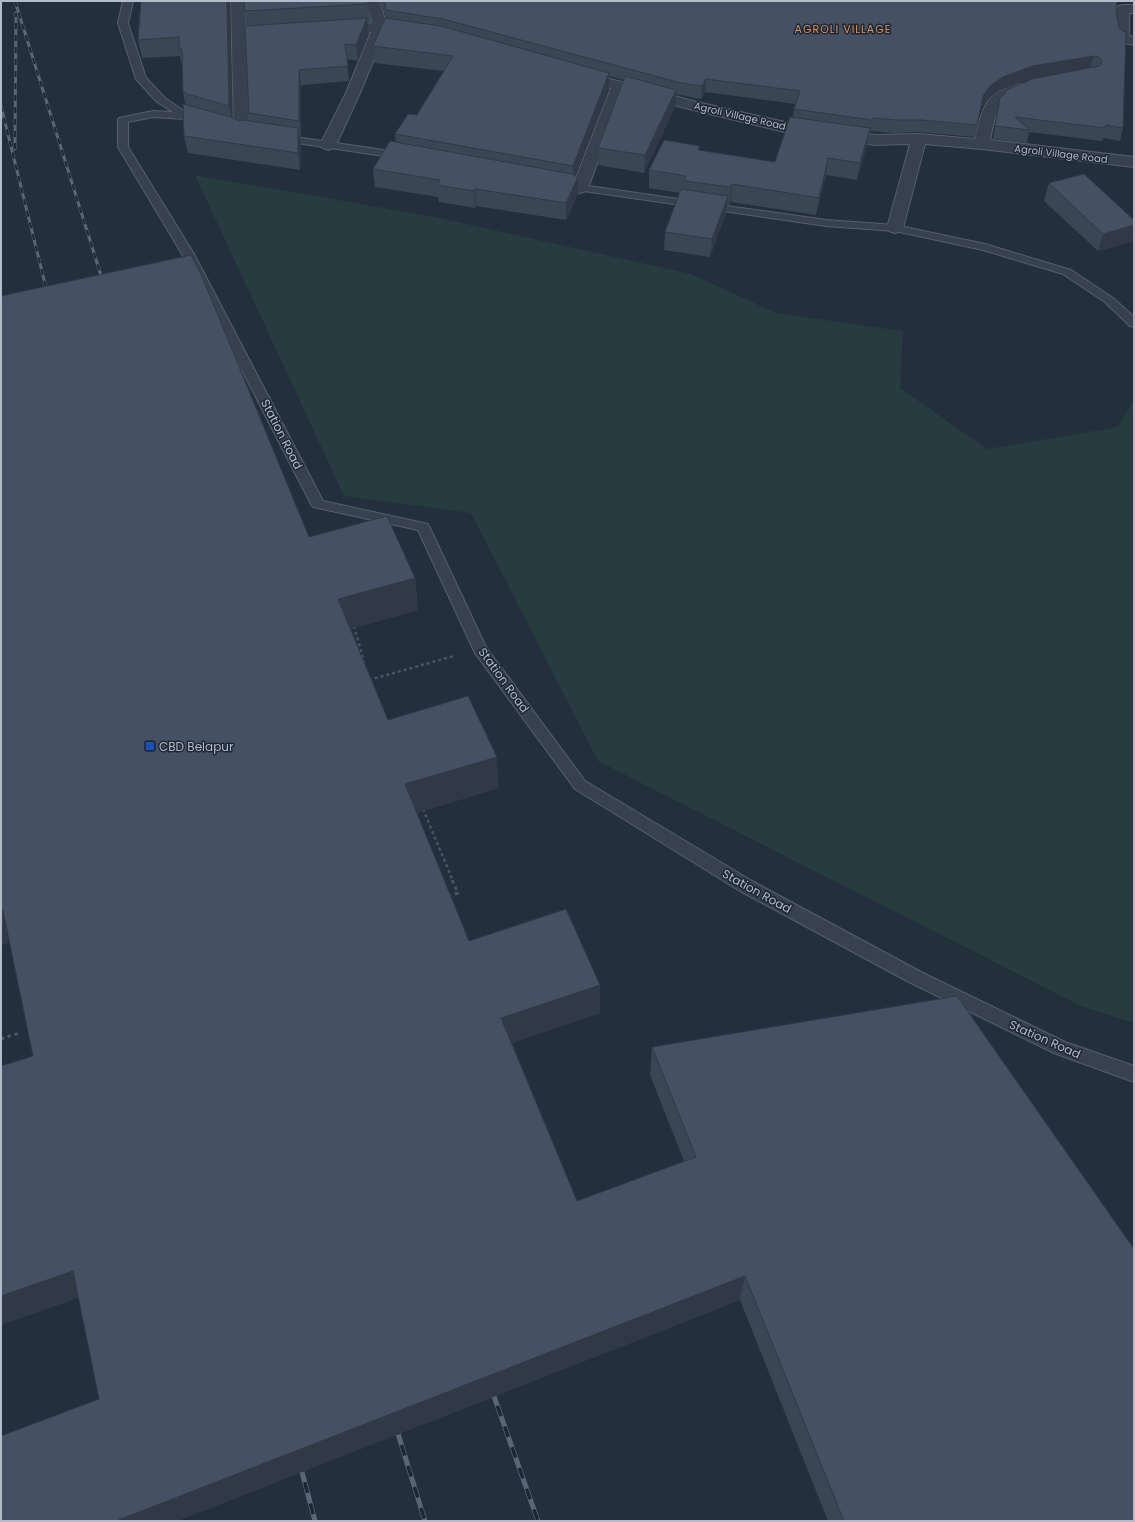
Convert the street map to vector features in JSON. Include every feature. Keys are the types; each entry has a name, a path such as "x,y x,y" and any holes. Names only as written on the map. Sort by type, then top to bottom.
{"street":[{"path":"238,1 240,131"},
{"path":"328,145 353,92 380,27 373,1"},
{"path":"1134,9 1123,9 1122,36 1124,39 1134,41"},
{"path":"348,29 380,27 422,34"},
{"path":"238,36 285,33"},
{"name":"Agroli Village Road","path":"565,71 694,106 785,127 875,140 919,139 982,144 1134,162"},
{"path":"982,144 990,107 999,96 1016,89 1046,83"},
{"path":"580,188 619,86"},
{"path":"895,228 919,139"}],"lane":[{"name":"Station Road","path":"128,1 123,23 141,79 161,100 190,117 152,114 123,120 123,148 188,254 318,504 423,527 480,649 580,784 746,886 915,977 1060,1048 1134,1074"},
{"path":"273,137 415,158"},
{"path":"556,184 826,223 895,228 985,247 1067,272 1109,300 1134,323"}],"path":[{"path":"352,619 365,665"},
{"path":"367,673 370,680 480,649"},
{"path":"421,805 458,893 444,897"},
{"path":"1,1039 19,1033"}],"green space":[{"path":"195,175 435,217 691,274 776,313 903,331 900,388 987,449 1118,427 1134,400 1134,1023 1081,1006 598,761 471,513 344,496"}],"building":[{"path":"141,1 227,1 229,106 187,94 183,91 182,49 179,49 179,37 138,40"},
{"path":"244,1 368,1 368,4 245,11"},
{"path":"384,1 1117,1 1116,11 1119,27 1122,31 1126,32 1123,128 1106,125 1105,128 1015,117 1030,130 995,126 1000,98 1009,89 1032,79 1099,66 1102,61 1099,57 1094,56 1033,66 1003,77 991,85 983,96 977,125 921,120 873,118 872,120 794,109 800,91 706,79 702,86 681,83 443,19 386,10"},
{"path":"367,18 356,45 345,44 348,66 299,70 299,121 249,113 245,26"},
{"path":"385,18 441,26 609,73 573,166 395,134 408,114 417,115 453,56 373,46"},
{"path":"625,76 676,90 645,155 598,148"},
{"path":"183,104 231,117 239,121 243,120 298,128 298,153 184,136"},
{"path":"790,117 870,128 860,163 828,158 819,198 732,184 731,187 684,181 686,176 649,170 664,140 700,146 698,150 775,162"},
{"path":"390,141 572,174 578,177 566,203 475,189 474,191 437,185 440,180 373,169"},
{"path":"1084,174 1134,220 1134,225 1103,234 1049,183"},
{"path":"681,189 728,196 712,239 665,232"},
{"name":"CBD Belapur","path":"191,255 201,274 309,537 387,516 415,578 338,599 388,720 468,696 497,757 405,784 469,941 566,909 600,985 501,1018 577,1201 696,1157 652,1047 957,996 1134,1249 1134,1521 844,1521 745,1276 116,1521 1,1521 1,1436 99,1399 73,1271 1,1296 1,1066 33,1056 3,911 1,911 1,296"}],"railway":[{"path":"15,1 104,285"},
{"path":"15,149 16,13"},
{"path":"1,106 48,296"},
{"path":"490,1385 538,1521"},
{"path":"395,1424 425,1521"},
{"path":"299,1461 315,1521"}],"place":[{"name":"CBD Belapur","path":"150,746"}],"district":[{"name":"AGROLI VILLAGE","path":"843,29"}]}
